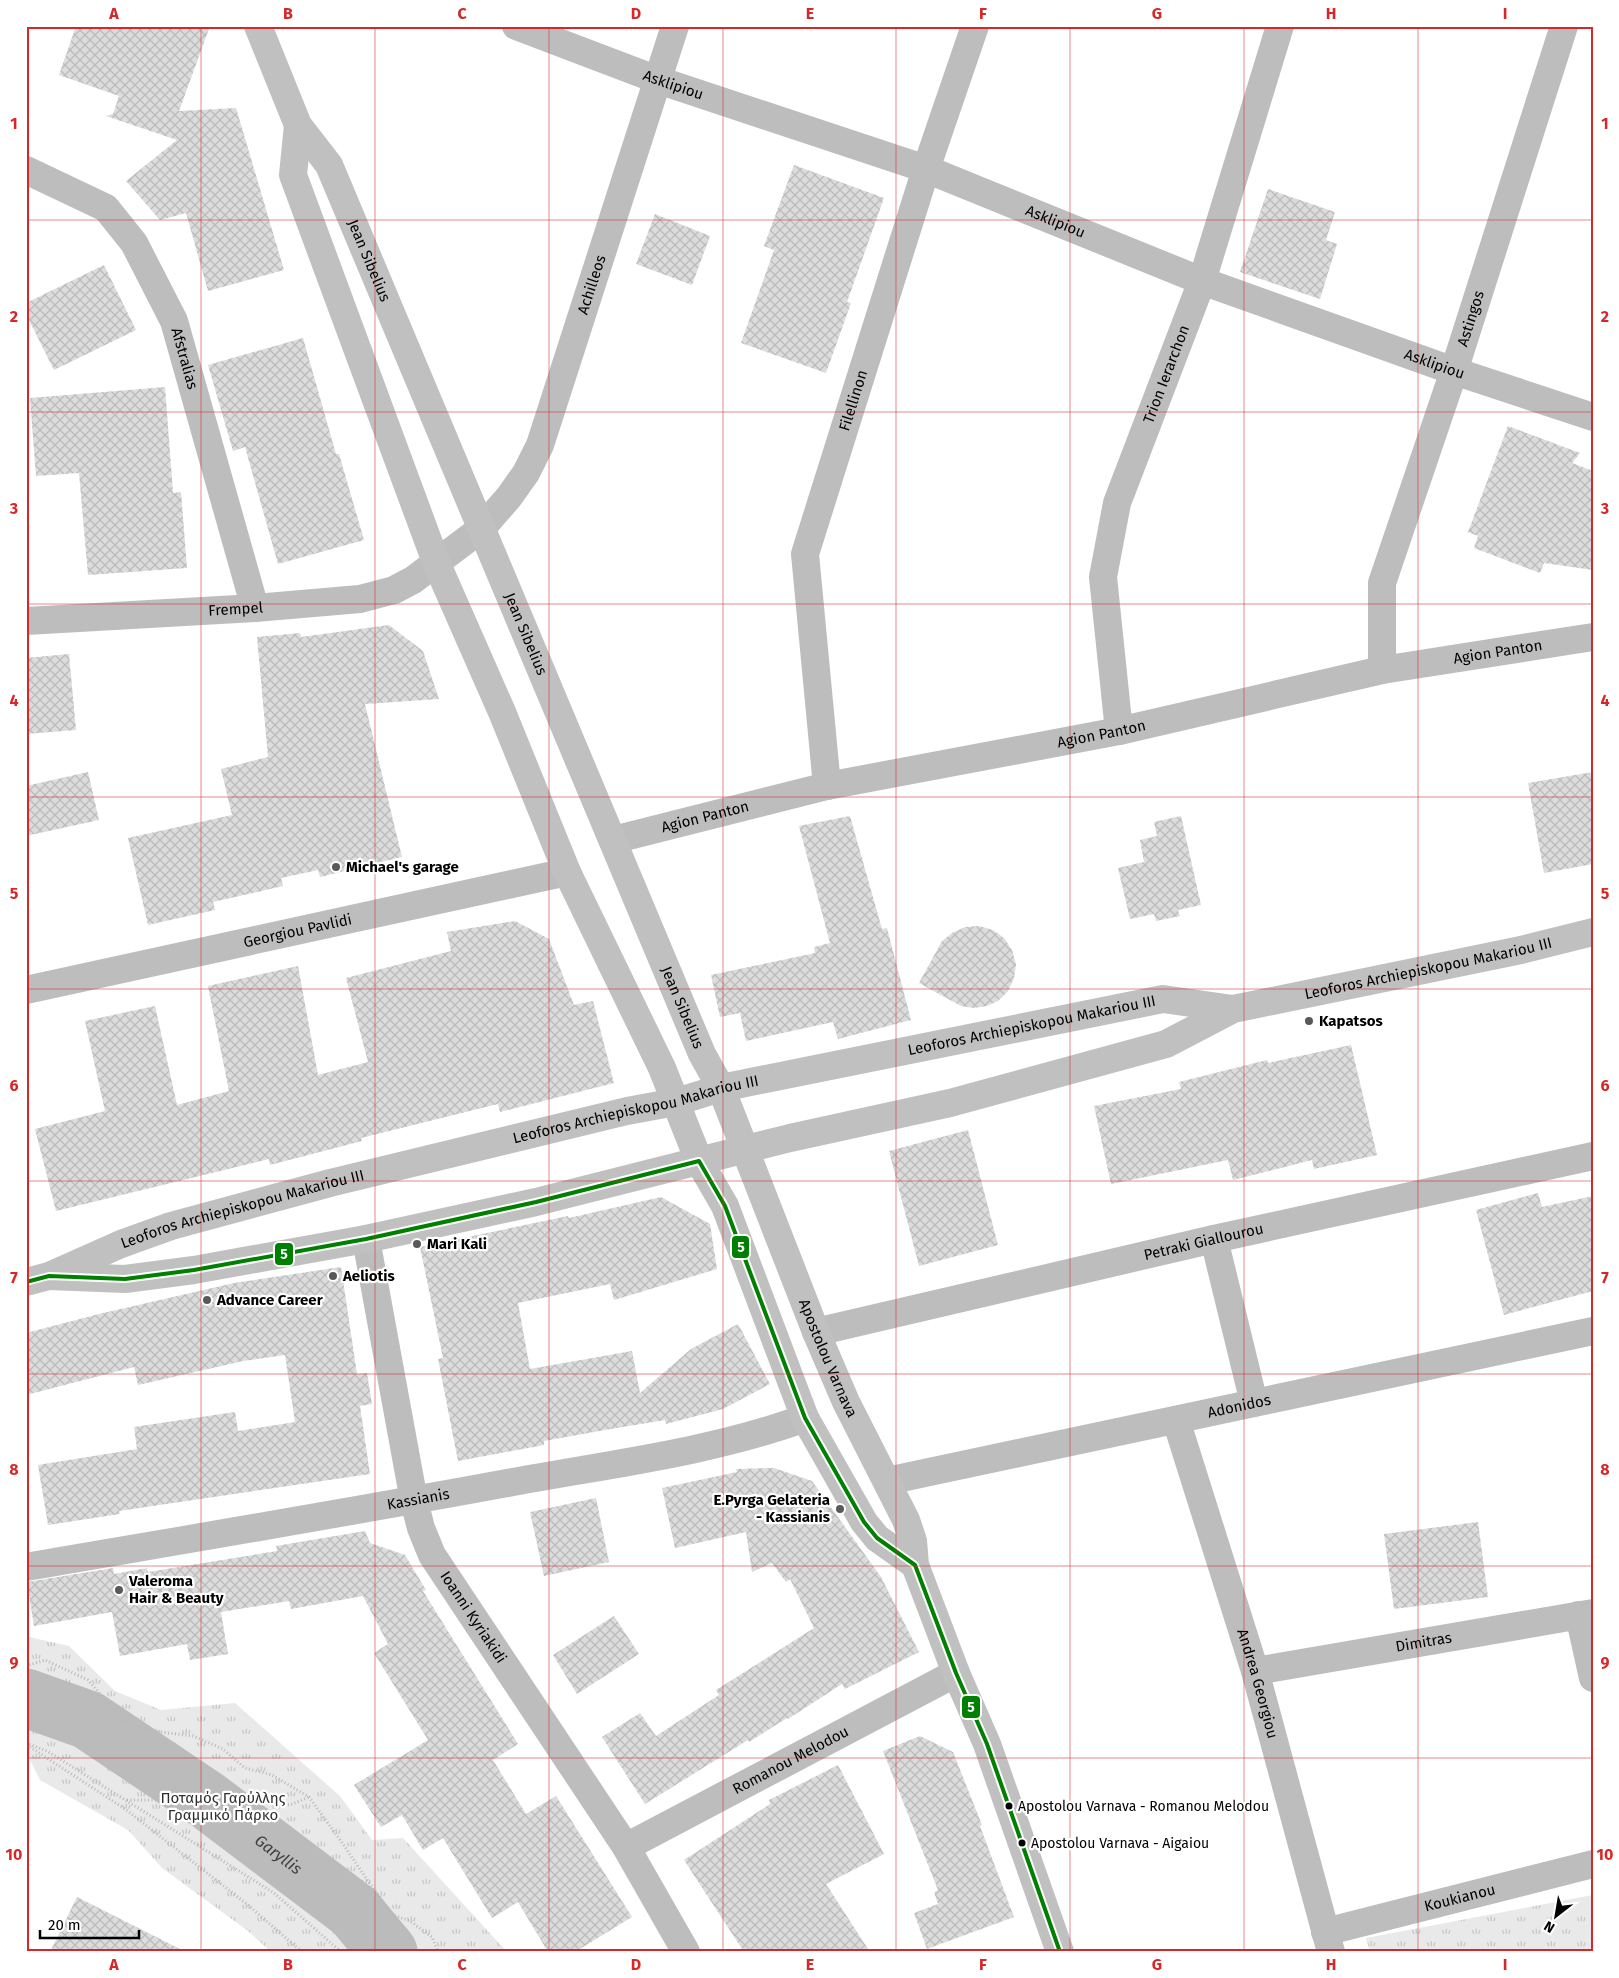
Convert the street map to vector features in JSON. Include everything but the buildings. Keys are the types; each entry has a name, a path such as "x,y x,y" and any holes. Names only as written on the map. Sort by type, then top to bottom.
{"main road":[{"name":"Jean Sibelius","path":"258,26 298,125 329,165 702,1054 721,1088 745,1149"},
{"name":"Jean Sibelius","path":"298,125 293,176 436,562 502,712 567,872 662,1068 700,1161"},
{"name":"Leoforos Archiepiskopou Makariou III","path":"38,1279 125,1279 194,1270 366,1239 536,1202 745,1149 950,1103 1166,1044 1234,1010 1521,950 1593,932"},
{"name":"Leoforos Archiepiskopou Makariou III","path":"38,1279 171,1226 330,1183 617,1114 676,1102 721,1088 1163,999 1234,1010"},
{"name":"Apostolou Varnava","path":"745,1149 816,1332 846,1402 906,1520 912,1541 915,1565 956,1673 987,1744 1060,1952"},
{"path":"700,1161 725,1206 805,1418 864,1522 877,1538 915,1565"}],"street":[{"name":"Asklipiou","path":"516,26 658,80 926,170 1202,281 1454,371 1593,417"},
{"name":"Achilleos","path":"436,562 481,530 510,497 526,473 540,445 675,26"},
{"name":"Filellinon","path":"827,786 806,554 926,170 975,26"},
{"name":"Trion Ierarchon","path":"1119,731 1103,577 1116,503 1202,281 1280,26"},
{"name":"Astingos","path":"1382,670 1382,583 1454,371 1564,26"},
{"name":"Afstralias","path":"26,170 106,208 134,243 174,321 255,608"},
{"name":"Frempel","path":"26,621 255,608 360,599 394,590 413,580 436,562"},
{"name":"Agion Panton","path":"613,840 827,786 1119,731 1382,670 1593,637"},
{"name":"Georgiou Pavlidi","path":"26,990 567,872"},
{"name":"Petraki Giallourou","path":"816,1332 1214,1239 1593,1156"},
{"name":"Ioanni Kyriakidi","path":"366,1239 414,1501 420,1528 432,1555 626,1847 686,1952"},
{"path":"1214,1239 1254,1403"},
{"name":"Adonidos","path":"887,1482 1593,1331"},
{"name":"Kassianis","path":"26,1567 414,1501 698,1448 757,1435 805,1418"},
{"name":"Andrea Georgiou","path":"1176,1420 1255,1671 1328,1942"},
{"path":"1586,1614 1593,1678"},
{"name":"Dimitras","path":"1255,1671 1586,1614"},
{"name":"Romanou Melodou","path":"626,1847 956,1673"},
{"name":"Koukianou","path":"1328,1942 1593,1864"}],"path":[{"path":"26,1666 46,1660 88,1680 122,1720 152,1731 193,1736 223,1749 245,1768 272,1774 309,1797 393,1914 410,1921 432,1937 438,1952"},
{"path":"26,1744 47,1751 274,1893 340,1952"},
{"path":"26,1744 125,1809 248,1905 302,1952"},
{"path":"127,1800 207,1800 290,1805 309,1797"}],"green space":[{"name":"Ποταμός Γαρύλλης Γραμμικό Πάρκο","path":"29,1637 69,1646 115,1691 161,1710 235,1703 340,1796 372,1840 403,1838 507,1952 271,1952 248,1931 162,1868 128,1830 40,1780 26,1752 26,1638"},
{"path":"1593,1895 1593,1952 1370,1952 1366,1938"}],"waterway":[{"name":"Garyllis","path":"26,1698 88,1720 207,1800 354,1911 388,1952"}],"transit line":[{"name":"5","path":"26,1282 49,1276 125,1279 194,1270 366,1239 536,1202 699,1161 725,1206 805,1418 864,1522 877,1538 915,1565 956,1673 987,1744 1060,1952"}],"place":[{"name":"Michael's garage","path":"336,867"},
{"name":"Kapatsos","path":"1309,1021"},
{"name":"Mari Kali","path":"417,1244"},
{"name":"Aeliotis","path":"333,1276"},
{"name":"Advance Career","path":"207,1300"},
{"name":"E.Pyrga Gelateria - Kassianis","path":"840,1509"},
{"name":"Valeroma Hair & Beauty","path":"119,1590"},
{"name":"Apostolou Varnava - Romanou Melodou","path":"1009,1806"},
{"name":"Apostolou Varnava - Aigaiou","path":"1022,1843"}]}
